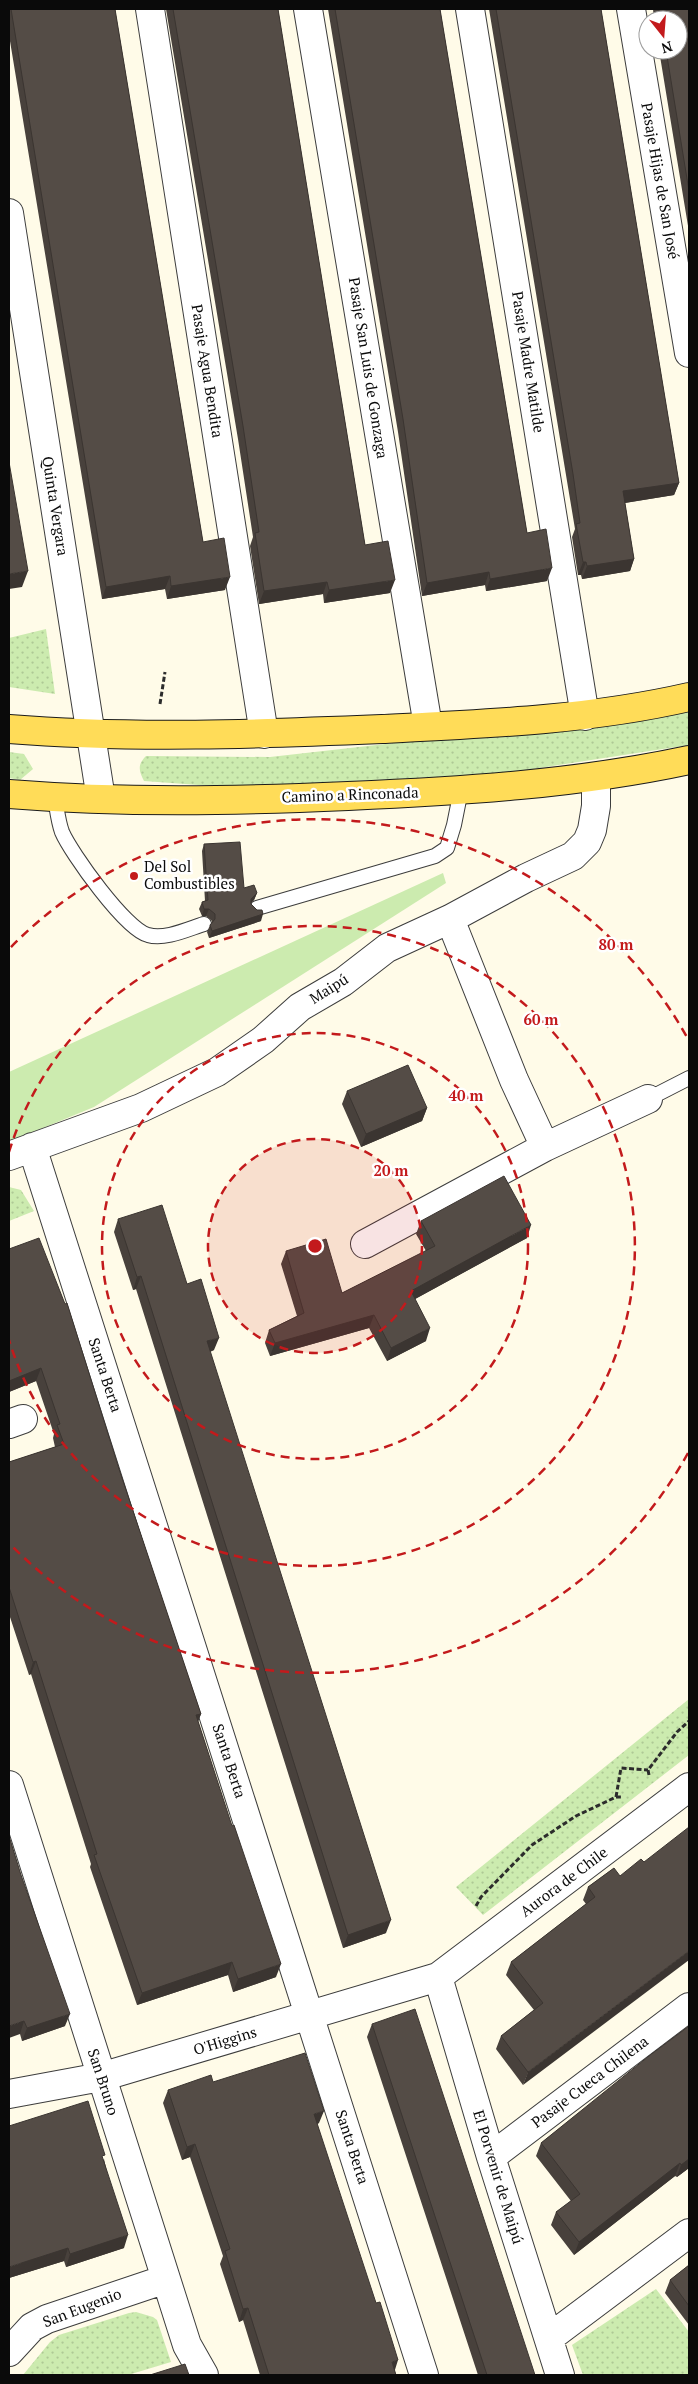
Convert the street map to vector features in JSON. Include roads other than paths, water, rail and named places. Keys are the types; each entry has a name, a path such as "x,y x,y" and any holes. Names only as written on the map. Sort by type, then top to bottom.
{"main road":[{"path":"9,729 91,734 264,734 585,716 689,697"},
{"name":"Camino a Rinconada","path":"9,794 56,798 148,801 292,798 461,790 596,778 689,760"}],"street":[{"name":"Pasaje Agua Bendita","path":"150,9 264,734"},
{"name":"Pasaje San Luis de Gonzaga","path":"308,9 428,726"},
{"name":"Pasaje Madre Matilde","path":"470,9 585,716"},
{"name":"Pasaje Hijas de San José","path":"631,9 689,353"},
{"name":"Quinta Vergara","path":"9,213 102,799"},
{"name":"Maipú","path":"20,1151 141,1108 217,1072 262,1040 300,1007 343,982 387,948 450,919 526,878 573,856 587,842 592,830 596,806 596,778"},
{"path":"450,919 514,1080 545,1147"},
{"path":"365,1244 545,1147 648,1099"},
{"name":"Santa Berta","path":"20,1151 310,2016 424,2375"},
{"name":"San Bruno","path":"9,1785 187,2344 204,2375"},
{"name":"Aurora de Chile","path":"438,1977 689,1787"},
{"name":"O'Higgins","path":"9,2094 101,2077 438,1977"},
{"name":"El Porvenir de Maipú","path":"438,1977 491,2157 560,2375"},
{"name":"Pasaje Cueca Chilena","path":"491,2157 689,2007"},
{"path":"549,2338 689,2233"},
{"name":"San Eugenio","path":"9,2352 32,2327 47,2318 166,2279"}],"lane":[{"path":"257,908 400,868 435,856 447,848 461,790"},
{"path":"56,798 62,831 78,861 134,926 147,935 166,935 204,924"},
{"path":"648,1099 689,1078"}],"place":[{"name":"Del Sol Combustibles","path":"134,876"}]}
